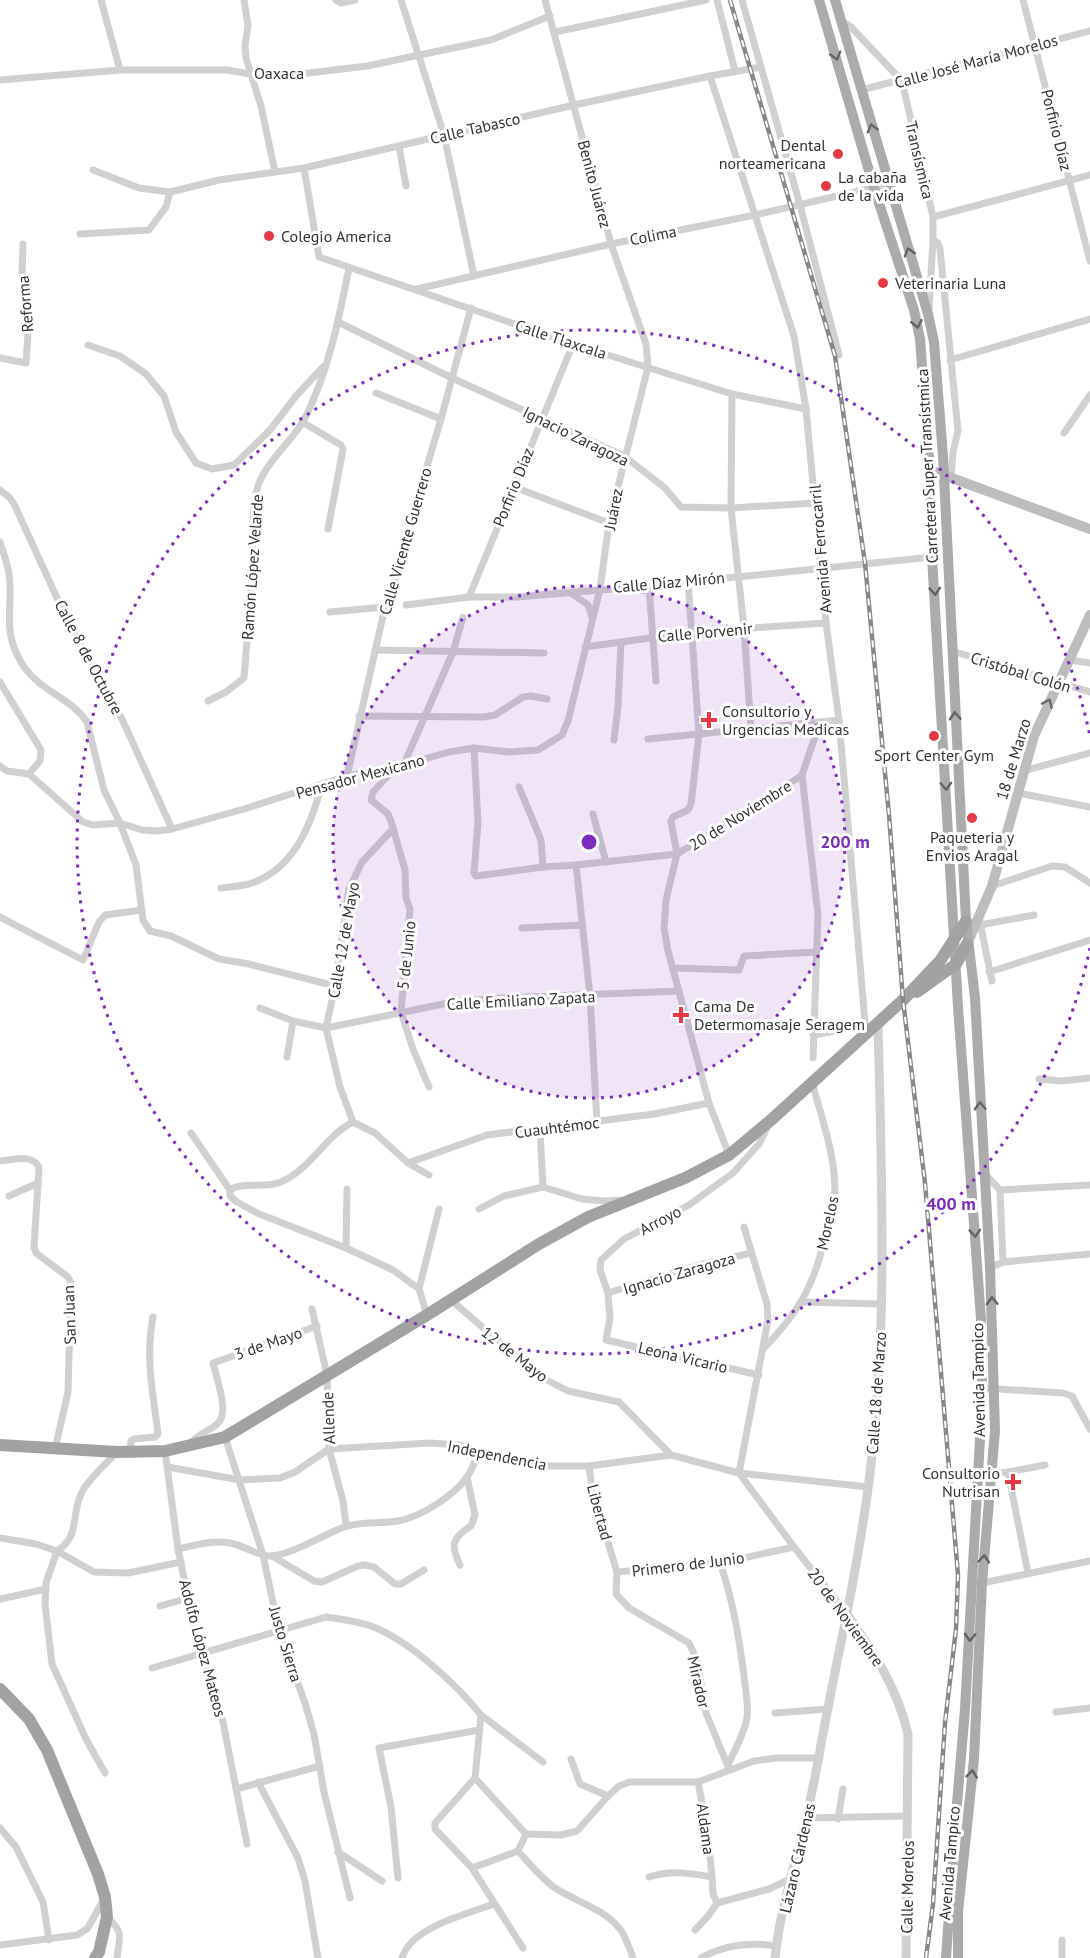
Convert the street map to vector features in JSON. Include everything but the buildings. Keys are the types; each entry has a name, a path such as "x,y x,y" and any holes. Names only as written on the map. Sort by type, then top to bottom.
{"highway":[{"path":"0,1445 124,1452 165,1451 225,1437 427,1315 539,1244 588,1217 685,1178 729,1155 771,1120 903,1000 940,961 966,921"},
{"path":"903,1000 956,964 967,944"},
{"path":"0,1689 29,1719 47,1750 98,1874 105,1897 107,1917 99,1952 95,1958"}],"main road":[{"name":"Carretera Super Transístmica","path":"819,0 874,188 914,310 920,339 930,470 932,557 956,964"},
{"name":"Carretera Super Transístmica","path":"835,0 928,314 934,342 947,476 952,651 967,944"},
{"path":"930,470 1090,529"},
{"name":"18 de Marzo","path":"967,944 980,921 992,886 1034,736 1090,615"},
{"path":"941,694 954,694"},
{"path":"966,921 980,921"},
{"name":"Avenida Tampico","path":"958,1958 958,1912 974,1759 982,1583 995,1431 990,1268 975,998 967,944"},
{"name":"Avenida Tampico","path":"946,1958 966,1698 982,1388 981,1318 956,964"}],"street":[{"path":"101,0 120,70"},
{"path":"244,0 248,26 245,45 250,74 261,106 275,172"},
{"path":"336,0 340,3 355,0"},
{"path":"401,0 444,135 474,276"},
{"name":"Benito Juárez","path":"545,0 611,244 646,344 648,366"},
{"path":"555,32 681,2 706,0"},
{"path":"717,0 735,71"},
{"path":"742,0 800,205 839,355"},
{"name":"Porfirio Díaz","path":"1023,0 1090,261"},
{"name":"Oaxaca","path":"0,80 120,70 226,70 250,74 309,73 367,66 491,40 550,16"},
{"path":"840,20 851,27 902,81"},
{"name":"Calle José María Morelos","path":"861,90 1090,31"},
{"name":"Calle Tabasco","path":"170,192 219,180 304,168 574,105 735,71 761,68"},
{"name":"Avenida Ferrocarril","path":"710,76 794,336 806,409 826,623 839,720 870,1028"},
{"name":"Transísmica","path":"902,81 933,217 928,314"},
{"path":"399,146 406,186"},
{"name":"Calle Tlaxcala","path":"304,168 319,257 573,344 732,394 806,409"},
{"path":"80,234 149,230 165,207 170,192 139,188 93,170"},
{"path":"933,217 1090,175"},
{"name":"Colima","path":"417,289 889,184"},
{"name":"Transísmica","path":"933,240 938,243 940,249 958,431 947,476"},
{"name":"Reforma","path":"0,358 26,363 30,318 22,273 23,244"},
{"name":"Ramón López Velarde","path":"208,701 226,692 243,678 255,502 259,484 269,466 302,422 311,404 338,322 349,268"},
{"name":"Calle Vicente Guerrero","path":"347,776 385,607 402,559 471,308"},
{"path":"950,360 1090,319"},
{"name":"Ignacio Zaragoza","path":"338,322 452,378 624,456 665,488 681,507 731,508 816,503"},
{"name":"Porfirio Díaz","path":"469,597 573,344"},
{"name":"Ramón López Velarde","path":"88,345 120,356 146,374 164,396 176,432 196,463 212,469 234,465 270,430 296,396 325,365"},
{"name":"Juárez","path":"562,735 568,721 600,589 609,523 648,366"},
{"path":"376,393 441,419"},
{"path":"732,394 731,508 744,628 751,728"},
{"path":"1064,433 1090,395"},
{"path":"302,422 341,445 343,449 328,529"},
{"path":"514,488 609,523"},
{"name":"Calle 8 de Octubre","path":"0,490 10,498 15,506 68,622 122,719 172,829"},
{"path":"0,542 9,575 9,633 14,649 25,669 44,688 82,715 87,722 104,790 120,823 139,876 143,920 150,931 171,936 219,959 249,964 335,986"},
{"name":"Calle Díaz Mirón","path":"406,605 469,597 517,597 649,586 932,557"},
{"name":"20 de Noviembre","path":"688,581 699,734 691,804 688,810 673,817 671,821 677,854 666,900 664,928 709,1103 729,1155"},
{"path":"649,586 656,681"},
{"path":"571,592 588,605 592,617"},
{"path":"330,612 385,607"},
{"path":"400,765 425,716 453,652 463,617"},
{"name":"Calle Porvenir","path":"585,647 693,632 826,623"},
{"path":"614,740 621,642"},
{"path":"375,650 544,653"},
{"name":"Cristóbal Colón","path":"952,651 1090,692"},
{"path":"1069,660 1090,663"},
{"path":"0,682 41,750 40,761 28,774"},
{"path":"359,716 484,717 495,715 523,698 531,696 547,699"},
{"path":"648,739 839,720"},
{"path":"813,1058 818,915 802,775 820,722"},
{"name":"Pensador Mexicano","path":"120,823 142,830 172,829 347,776 474,748 508,752 538,750 562,735"},
{"name":"20 de Noviembre","path":"474,748 478,822 474,873 476,876 677,854 802,775"},
{"path":"1023,771 1090,753"},
{"name":"5 de Junio","path":"400,765 371,796 371,800 388,814 405,870 406,898 410,915 401,1012 413,1050 429,1087"},
{"path":"0,766 7,771 28,774 83,822 93,825 120,823"},
{"path":"221,888 249,884 280,867 301,842 314,816 322,784"},
{"path":"519,787 541,840 543,867"},
{"path":"1018,794 1090,807"},
{"path":"593,814 606,862"},
{"name":"Calle 12 de Mayo","path":"326,1028 335,986 349,889 362,862 393,829"},
{"path":"576,865 590,996 597,1122"},
{"path":"992,886 1052,866 1065,867 1090,883"},
{"path":"0,917 83,960 99,922 105,915 142,910"},
{"path":"992,981 980,921 1034,915"},
{"path":"522,928 582,926"},
{"path":"989,972 1090,940"},
{"path":"673,968 739,970 744,956 816,952"},
{"name":"Calle Emiliano Zapata","path":"260,1008 293,1021 326,1028 453,1002 679,991"},
{"path":"287,1057 293,1021"},
{"path":"326,1028 340,1088 353,1122 375,1133 408,1162 429,1175"},
{"path":"813,1035 870,1028"},
{"name":"Calle 18 de Marzo","path":"820,1758 868,1487 879,1385 881,1134 870,1028"},
{"path":"1039,1078 1061,1081 1090,1078"},
{"name":"Morelos","path":"764,1348 785,1327 802,1302 816,1272 835,1188 831,1155 812,1083"},
{"name":"Cuauhtémoc","path":"408,1162 487,1136 654,1114 709,1103"},
{"name":"Arroyo","path":"606,1340 610,1318 608,1293 600,1270 601,1260 624,1239 689,1205 733,1173 759,1144 771,1120"},
{"path":"230,1190 236,1186 264,1187 281,1182 307,1165 344,1126 353,1122"},
{"path":"540,1130 543,1187"},
{"path":"191,1133 230,1190 230,1196 237,1202 257,1213 346,1248 393,1270 419,1289"},
{"name":"San Juan","path":"0,1161 29,1158 39,1167 34,1247 36,1253 68,1276 72,1289 68,1392 56,1449"},
{"path":"984,1172 1000,1190 1003,1262"},
{"path":"9,1196 38,1183"},
{"path":"1000,1190 1090,1185"},
{"path":"479,1209 504,1196 543,1187 591,1201 628,1200"},
{"path":"346,1248 348,1189"},
{"path":"427,1315 419,1289 439,1209"},
{"path":"739,1473 768,1320 767,1304 744,1227"},
{"name":"Ignacio Zaragoza","path":"608,1293 695,1266 751,1252"},
{"path":"990,1268 1003,1262 1090,1254"},
{"name":"12 de Mayo","path":"451,1300 539,1376 568,1391 619,1402 671,1455"},
{"path":"802,1302 881,1304"},
{"name":"Allende","path":"312,1309 327,1375 329,1449 343,1501 346,1526"},
{"path":"105,1773 86,1739 52,1664 45,1604 46,1589 57,1551 67,1544 72,1535 78,1501 84,1489 124,1452 131,1441 155,1437 158,1434 148,1358 153,1317"},
{"name":"3 de Mayo","path":"188,1447 199,1434 218,1423 223,1417 223,1404 213,1363 317,1326"},
{"name":"Leona Vicario","path":"606,1340 759,1375"},
{"path":"982,1388 1063,1393 1072,1396 1089,1426"},
{"name":"Justo Sierra","path":"225,1437 263,1555 279,1630 314,1734 324,1792 350,1898"},
{"name":"Independencia","path":"329,1449 430,1443 460,1445 479,1453 550,1466 589,1466 671,1455 739,1473 868,1487"},
{"path":"168,1467 240,1480 280,1478 295,1472 329,1449"},
{"name":"Adolfo López Mateos","path":"165,1451 178,1549 188,1598 202,1654 222,1717 247,1844"},
{"path":"178,1549 211,1542 234,1544 272,1556 346,1526 399,1521 412,1517 444,1498 467,1478 479,1453"},
{"path":"978,1475 1046,1465"},
{"name":"Libertad","path":"589,1466 594,1503 617,1572 616,1594"},
{"path":"1008,1472 1028,1573"},
{"name":"20 de Noviembre","path":"739,1473 847,1614 885,1670 903,1708 908,1734 908,1816"},
{"path":"460,1565 454,1552 454,1541 471,1526 475,1515 467,1478"},
{"path":"0,1538 36,1544 57,1551 94,1572 128,1573 181,1562"},
{"name":"Primero de Junio","path":"617,1572 720,1563 794,1547"},
{"path":"272,1556 314,1581 322,1582 365,1565 374,1566 395,1584 401,1584 424,1570"},
{"path":"982,1583 1090,1561"},
{"path":"720,1563 733,1605 747,1706 747,1718 729,1767"},
{"path":"0,1599 46,1589"},
{"name":"Mirador","path":"616,1594 629,1608 689,1643 697,1660 706,1713 729,1767"},
{"path":"160,1606 188,1598"},
{"path":"152,1668 326,1617 348,1620 372,1626 400,1640 451,1684 481,1715 543,1761"},
{"path":"1056,1712 1090,1708"},
{"path":"775,1713 828,1709"},
{"path":"481,1715 475,1778 435,1823 435,1829 472,1868 523,1948"},
{"path":"398,1878 391,1807 379,1749 479,1730"},
{"path":"475,1778 526,1834 561,1835 577,1831 608,1796 619,1786 630,1782 698,1782 729,1767 766,1759 820,1758"},
{"name":"Lázaro Cárdenas","path":"775,1958 790,1879 820,1758"},
{"path":"572,1759 580,1784 608,1796"},
{"path":"236,1789 320,1766"},
{"path":"258,1782 298,1858 305,1881 318,1958"},
{"name":"Aldama","path":"698,1782 708,1835 713,1894 717,1903"},
{"path":"838,1819 843,1789"},
{"path":"806,1818 908,1816"},
{"name":"Calle Morelos","path":"906,1958 908,1816"},
{"path":"0,1827 16,1847 44,1902 49,1940"},
{"path":"472,1868 518,1851 526,1834"},
{"path":"518,1851 553,1887 600,1913 619,1928 627,1940 633,1958"},
{"path":"338,1852 382,1881"},
{"path":"649,1877 682,1872 712,1877"},
{"path":"695,1930 717,1903 769,1889 790,1879"},
{"path":"0,1945 76,1935 87,1929 105,1897"},
{"path":"402,1958 409,1944 434,1927 494,1904"},
{"path":"107,1917 118,1927 120,1937 117,1958"},
{"path":"1062,1940 1062,1958"},
{"path":"701,1958 747,1944 776,1946"}],"railway":[{"path":"730,0 835,356 865,563 889,815 903,1000 925,1183 958,1575 956,1629 945,1723 933,1904 926,1958"}],"place":[{"name":"Dental norteamericana","path":"838,154"},
{"name":"La cabaña de la vida","path":"826,186"},
{"name":"Colegio America","path":"269,236"},
{"name":"Veterinaria Luna","path":"883,283"},
{"name":"Consultorio y Urgencias Medicas","path":"709,720"},
{"name":"Sport Center Gym","path":"934,736"},
{"name":"Paqueteria y Envios Aragal","path":"972,818"},
{"name":"Cama De Determomasaje Seragem","path":"681,1015"},
{"name":"Consultorio Nutrisan","path":"1013,1482"}]}
